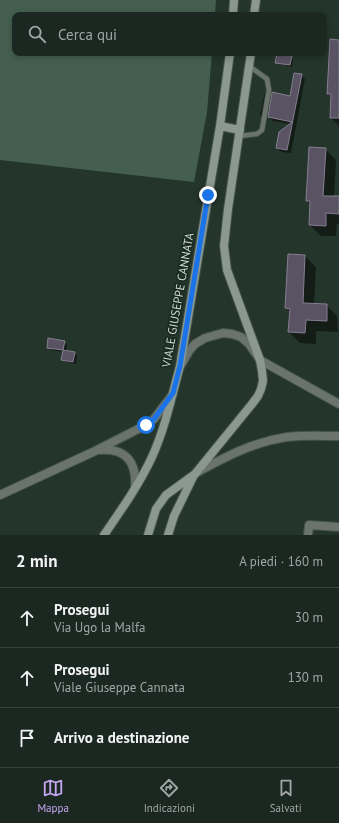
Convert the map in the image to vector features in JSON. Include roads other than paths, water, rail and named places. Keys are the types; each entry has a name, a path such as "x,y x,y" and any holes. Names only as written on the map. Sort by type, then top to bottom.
{"street":[{"path":"233,12 234,0"},
{"path":"254,12 256,0"},
{"name":"VIALE GIUSEPPE CANNATA","path":"104,535 135,488 152,456 173,393 180,366 220,126 230,56"},
{"path":"168,535 174,516 195,474 258,396 263,381 260,360 231,283 225,260 224,246 251,56"},
{"path":"220,126 239,133"},
{"path":"180,366 189,351 205,338 223,333 232,334 241,337 249,344 260,360 339,404"},
{"path":"0,496 146,425 154,419 173,393"},
{"path":"148,535 156,509 166,495 195,474 228,455 259,443 287,437 339,436"},
{"path":"93,452 108,450 115,451 125,456 134,466 135,488"},
{"path":"308,535 309,526 339,527"}],"lane":[{"path":"239,133 257,134 262,130 269,90 267,79 249,66"}]}
